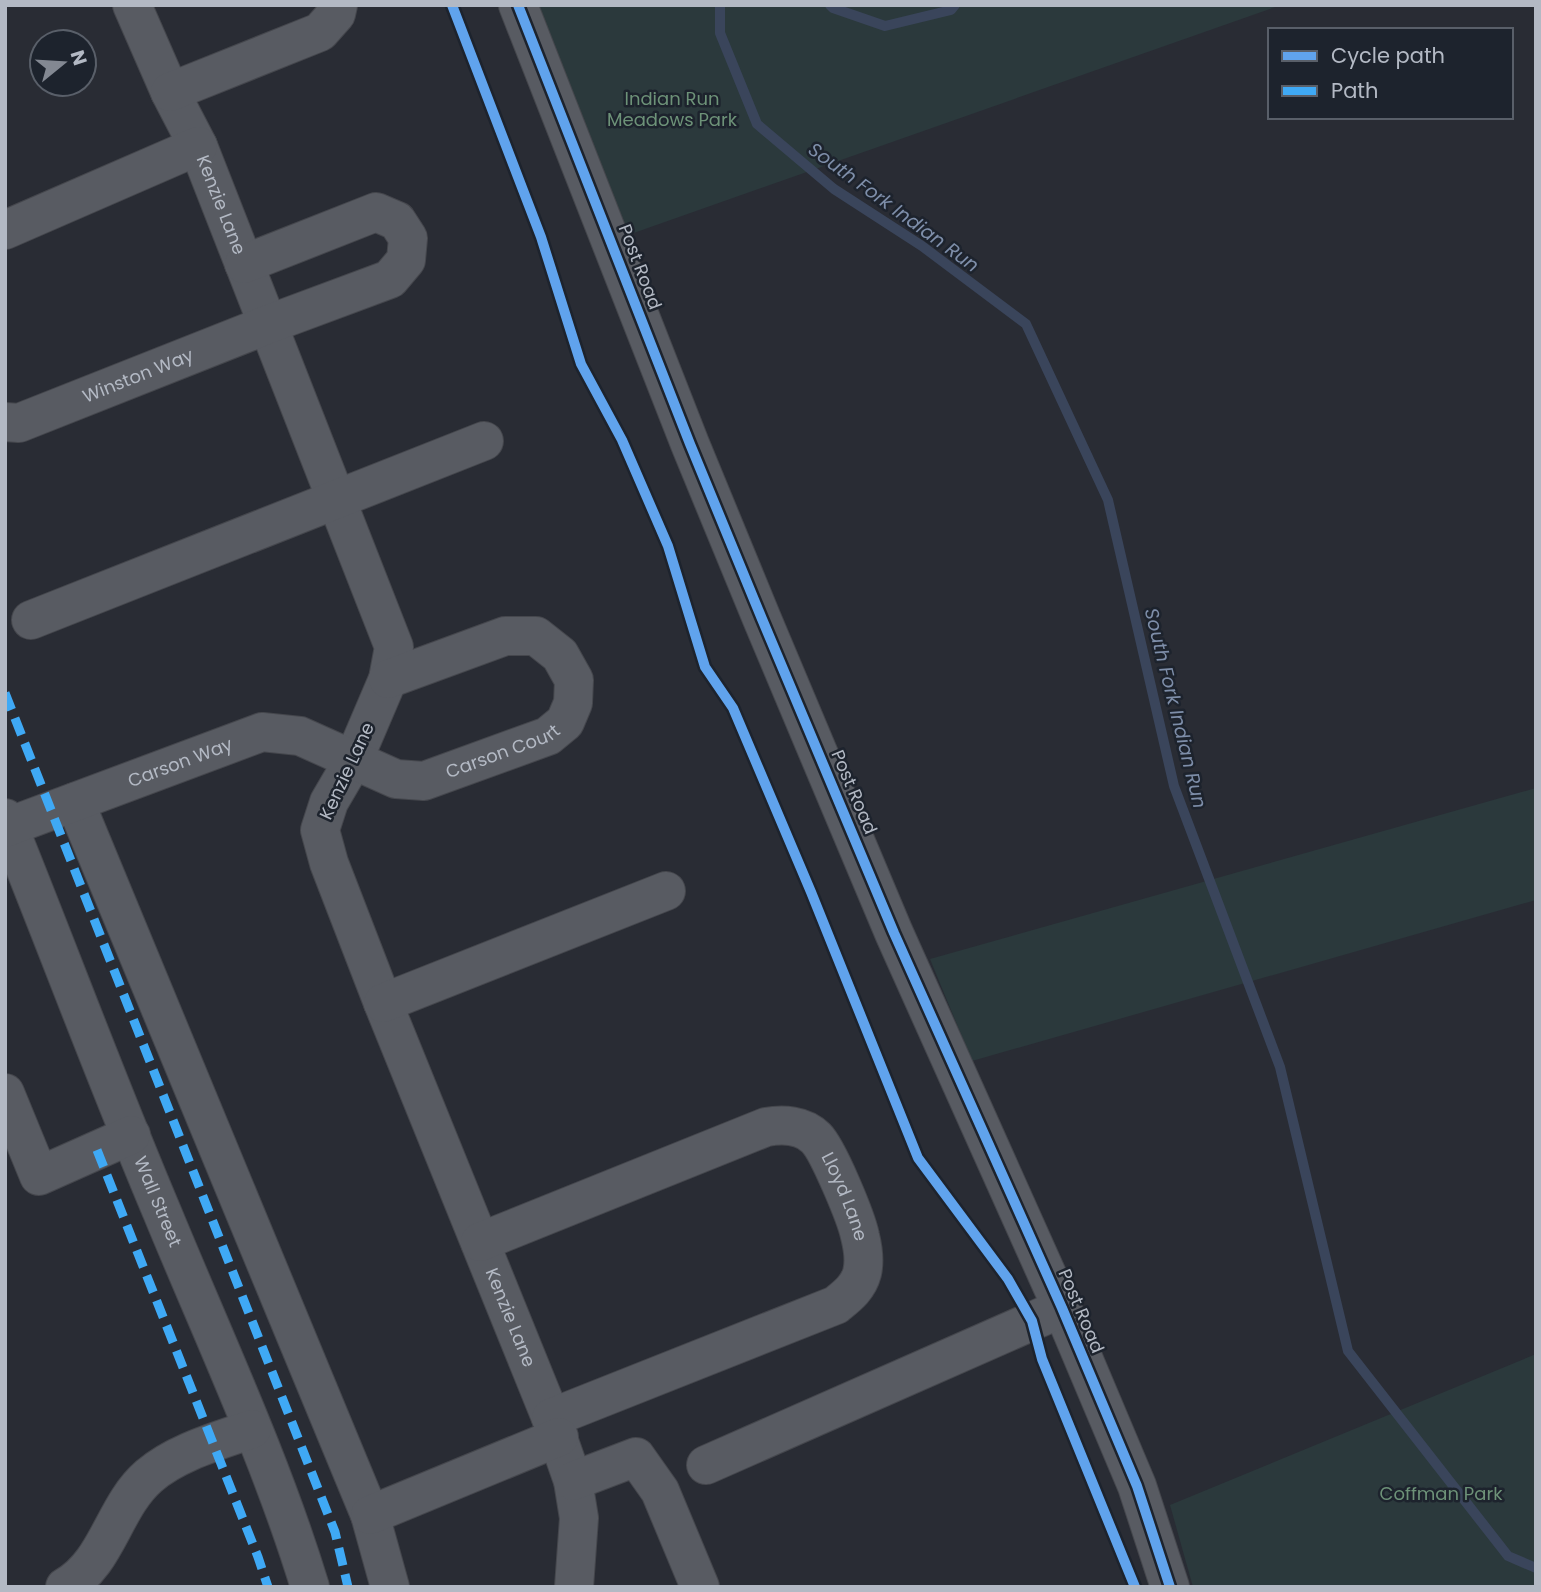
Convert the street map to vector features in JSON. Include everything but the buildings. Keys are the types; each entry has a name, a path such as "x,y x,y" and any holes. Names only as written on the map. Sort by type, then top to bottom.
{"street":[{"name":"Kenzie Lane","path":"132,5 170,92 198,146 394,647 388,679 353,761 329,802 320,830 329,863 383,1003 555,1427 573,1481 579,1518 574,1587"},
{"path":"170,92 320,32 336,13 338,5"},
{"name":"Post Road","path":"518,5 690,444 766,629 894,933 1062,1308 1137,1486 1170,1587"},
{"path":"5,230 198,146"},
{"name":"Winston Way","path":"5,422 19,423 390,279 406,260 408,238 397,221 376,212 244,264"},
{"path":"31,620 484,441"},
{"name":"Carson Court","path":"353,761 396,779 424,781 548,736 565,722 573,703 574,680 570,671 561,655 536,636 505,636 388,679"},
{"name":"Carson Way","path":"6,824 75,802 262,732 300,736 353,761"},
{"path":"75,802 370,1515 390,1587"},
{"name":"Wall Street","path":"6,824 252,1429 295,1538 310,1587"},
{"path":"383,1003 666,891"},
{"path":"5,1093 39,1175 131,1135"},
{"name":"Lloyd Lane","path":"370,1515 555,1427 835,1305 854,1291 862,1273 864,1254 860,1232 827,1153 815,1136 798,1127 781,1124 766,1127 480,1242"},
{"path":"706,1465 1062,1308"},
{"path":"65,1587 95,1560 128,1503 148,1477 174,1460 252,1429"},
{"path":"573,1481 636,1457 660,1491 700,1587"}],"green space":[{"name":"Indian Run Meadows Park","path":"520,5 1281,5 611,241"},
{"path":"1536,788 1536,900 972,1061 930,959"},
{"name":"Coffman Park","path":"1536,1354 1536,1587 1193,1587 1170,1505"}],"waterway":[{"name":"South Fork Indian Run","path":"720,5 720,33 757,124 834,189 922,246 1026,324 1108,500 1174,786 1280,1067 1348,1351 1508,1556 1536,1568"},
{"name":"South Fork Indian Run","path":"830,5 885,26 951,10 955,5"}],"marked path":[{"path":"5,693 335,1532 348,1587"},
{"path":"97,1150 268,1587"}],"cycle path":[{"path":"452,5 541,237 581,364 622,440 668,546 705,667 733,708 811,892 918,1158 1008,1279 1032,1321 1042,1359 1135,1587"},
{"path":"518,5 690,444 762,619 894,933 1062,1308 1137,1486 1170,1587"}]}
